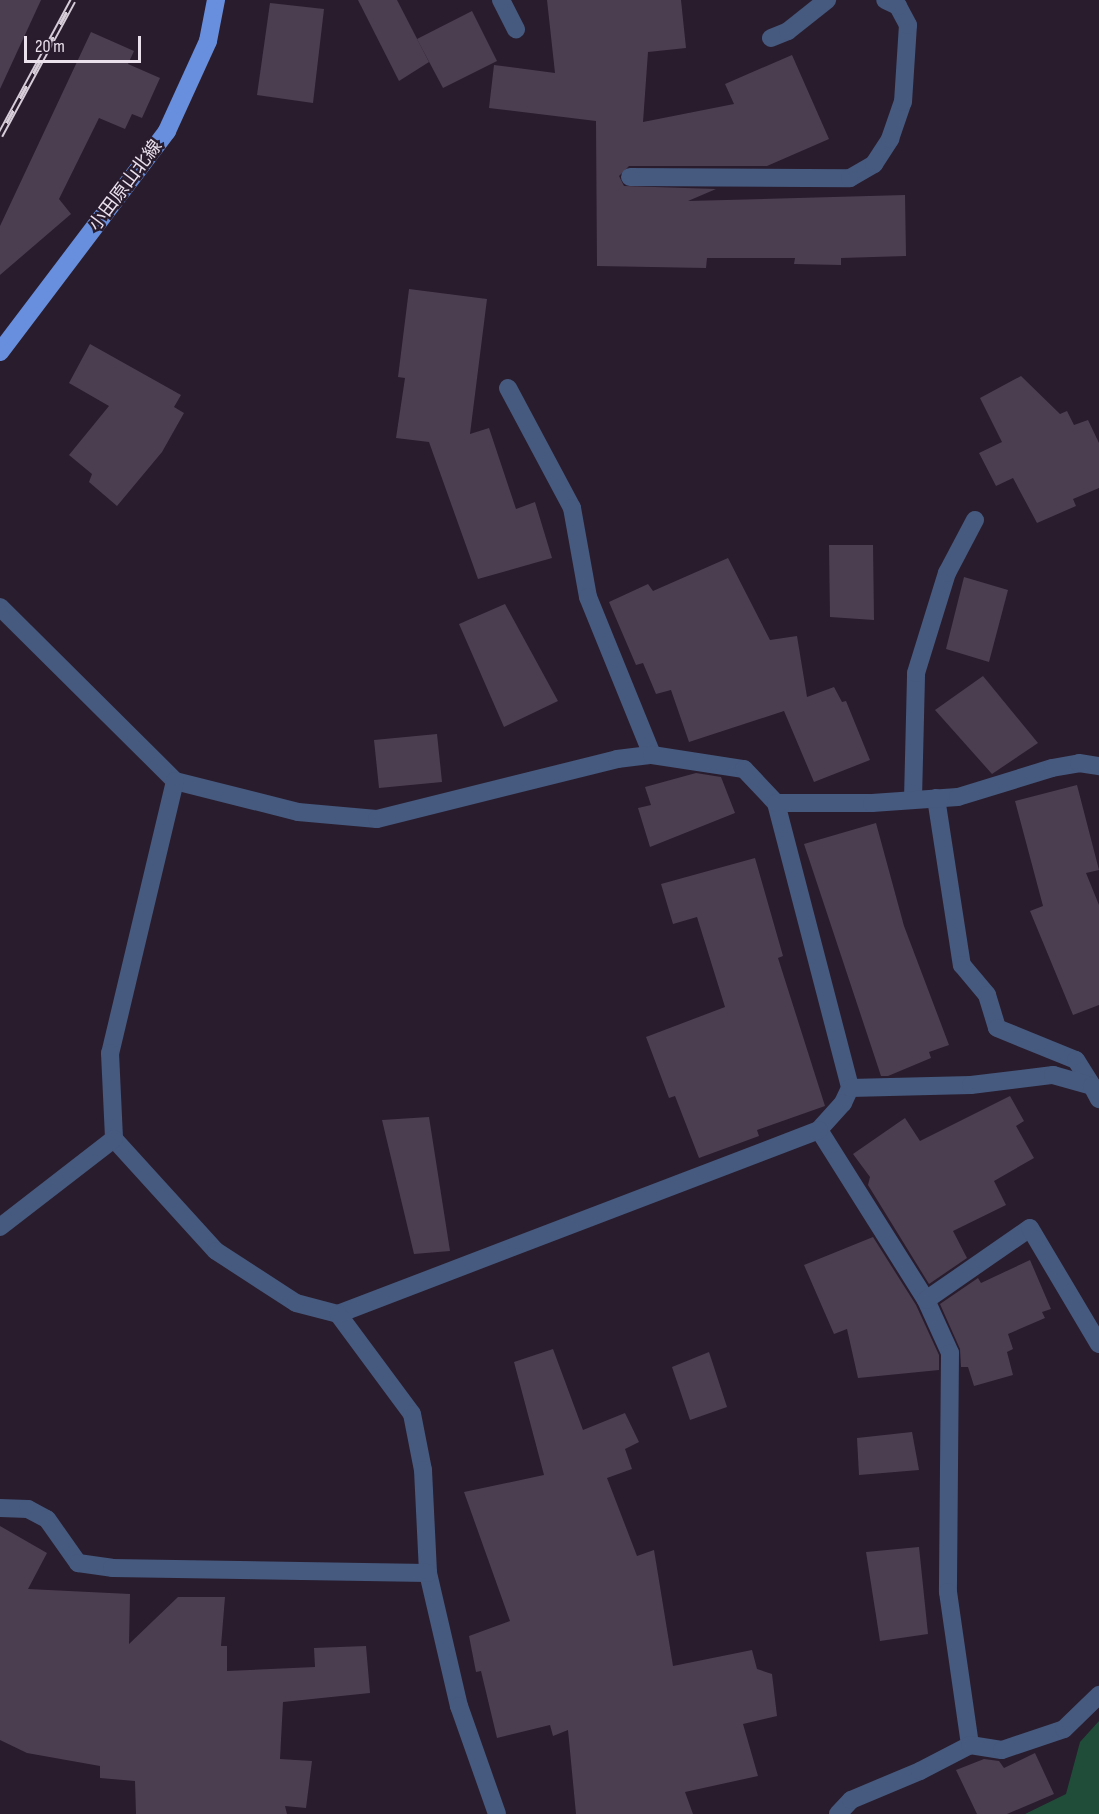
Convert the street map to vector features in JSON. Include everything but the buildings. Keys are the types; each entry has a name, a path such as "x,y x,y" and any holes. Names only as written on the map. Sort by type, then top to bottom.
{"main road":[{"name":"小田原山北線","path":"0,352 168,131 208,41 216,0"}],"street":[{"path":"501,0 516,29"},
{"path":"771,39 788,32 827,0"},
{"path":"630,177 850,177 874,164 890,139 903,102 908,25 898,6 885,0"},
{"path":"508,388 572,508 588,597 652,755"},
{"path":"913,799 916,673 946,573 975,520"},
{"path":"0,607 176,781 298,812 377,819 617,759 652,755 744,769 776,803 850,1088 843,1103 819,1130 338,1314 296,1303 216,1251 114,1138 110,1053 176,781"},
{"path":"776,803 872,803 958,797 1079,763 1099,766"},
{"path":"936,798 962,965 987,995 997,1028 1076,1060 1095,1093"},
{"path":"850,1088 971,1085 1053,1075 1095,1093"},
{"path":"819,1130 926,1300 950,1353 948,1592 970,1745"},
{"path":"0,1227 114,1138"},
{"path":"926,1300 1030,1228 1099,1344"},
{"path":"338,1314 412,1414 423,1470 428,1573 459,1706 497,1814"},
{"path":"0,1508 28,1509 47,1519 78,1563 112,1568 428,1573"},
{"path":"838,1814 851,1800 920,1771 970,1745 1002,1750 1064,1729 1099,1695"}],"green space":[{"path":"1099,1721 1099,1814 1025,1814 1066,1794 1080,1742"}],"railway":[{"path":"0,135 73,0"}]}
